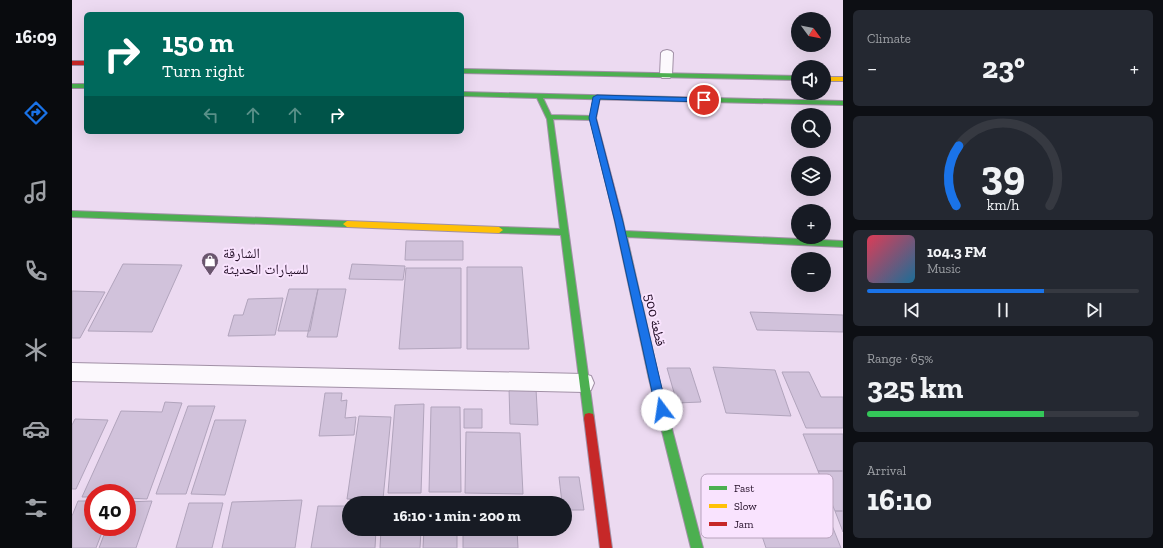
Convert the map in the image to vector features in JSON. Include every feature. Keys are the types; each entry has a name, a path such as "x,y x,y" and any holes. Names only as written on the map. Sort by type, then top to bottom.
{"street":[{"path":"666,74 667,52"},
{"path":"72,63 84,63"},
{"path":"464,71 666,74 791,78"},
{"path":"831,79 843,79"},
{"path":"72,86 84,86"},
{"path":"464,94 843,103"},
{"path":"539,96 549,117 606,548"},
{"name":"قطعة 500","path":"597,97 593,118 622,234 654,379 697,548"},
{"path":"549,117 593,118"},
{"path":"72,214 565,232"},
{"path":"622,234 843,244"},
{"path":"72,372 584,383"}],"building":[{"path":"406,241 463,241 463,260 405,260"},
{"path":"123,264 182,265 152,332 88,331"},
{"path":"352,264 405,266 403,280 349,279"},
{"path":"467,267 522,267 529,349 467,349"},
{"path":"406,268 461,268 461,348 399,349"},
{"path":"289,289 318,289 310,331 278,331"},
{"path":"318,289 346,289 337,337 307,337"},
{"path":"72,291 105,292 80,338 72,338"},
{"path":"283,298 275,335 228,336 234,315 243,315 248,299"},
{"path":"750,312 843,315 843,332 757,330"},
{"path":"713,367 775,370 791,416 726,413"},
{"path":"667,368 690,368 701,402 677,403"},
{"path":"782,372 809,372 821,397 843,397 843,428 806,428"},
{"path":"509,388 536,389 538,425 510,424"},
{"path":"325,393 342,393 341,401 347,400 345,418 356,417 354,435 319,436"},
{"path":"165,402 182,403 147,499 136,498 136,484 88,484 121,411 162,412"},
{"path":"424,404 421,493 388,493 395,405"},
{"path":"188,406 215,406 186,494 156,494"},
{"path":"431,407 460,407 461,492 429,492"},
{"path":"464,409 482,409 482,428 464,428"},
{"path":"359,416 391,417 383,496 347,496"},
{"path":"75,419 108,420 76,489 72,489 72,425"},
{"path":"215,420 246,420 225,495 191,494"},
{"path":"466,432 520,433 523,494 465,493"},
{"path":"803,434 843,434 843,471 818,471"},
{"path":"818,471 843,471 843,511 835,511 833,506 833,474 819,474"},
{"path":"559,477 579,477 584,510 572,510 572,496 561,496"},
{"path":"302,500 295,548 222,548 232,502"},
{"path":"78,501 84,501 84,536 101,536 96,548 72,548 72,516"},
{"path":"152,501 136,548 99,548 104,536 136,536 136,502"},
{"path":"189,503 223,503 212,548 176,548"},
{"path":"318,506 342,506 342,536 376,536 375,548 311,548"},
{"path":"835,511 843,511 843,532"},
{"path":"833,528 841,548 766,548 763,538 833,538"},
{"path":"381,536 421,536 420,548 380,548"},
{"path":"424,536 457,536 457,548 423,548"},
{"path":"463,536 517,536 518,548 463,548"}],"traffic: fast":[{"path":"464,71 791,78"},
{"path":"72,86 84,86"},
{"path":"464,94 843,103"},
{"path":"539,96 550,119 589,418"},
{"path":"549,117 593,118"},
{"path":"72,214 347,224"},
{"path":"618,217 654,379 697,548"},
{"path":"499,230 565,232"},
{"path":"622,234 843,244"}],"traffic: slow":[{"path":"831,79 843,79"},
{"path":"347,224 499,230"}],"traffic: jam":[{"path":"72,63 84,63"},
{"path":"597,97 593,118 618,217"},
{"path":"589,418 606,548"}],"place":[{"name":"الشارقة للسيارات الحديثة","path":"210,276"}],"route":[{"path":"662,410 619,222 593,118 597,97 704,100"}]}
